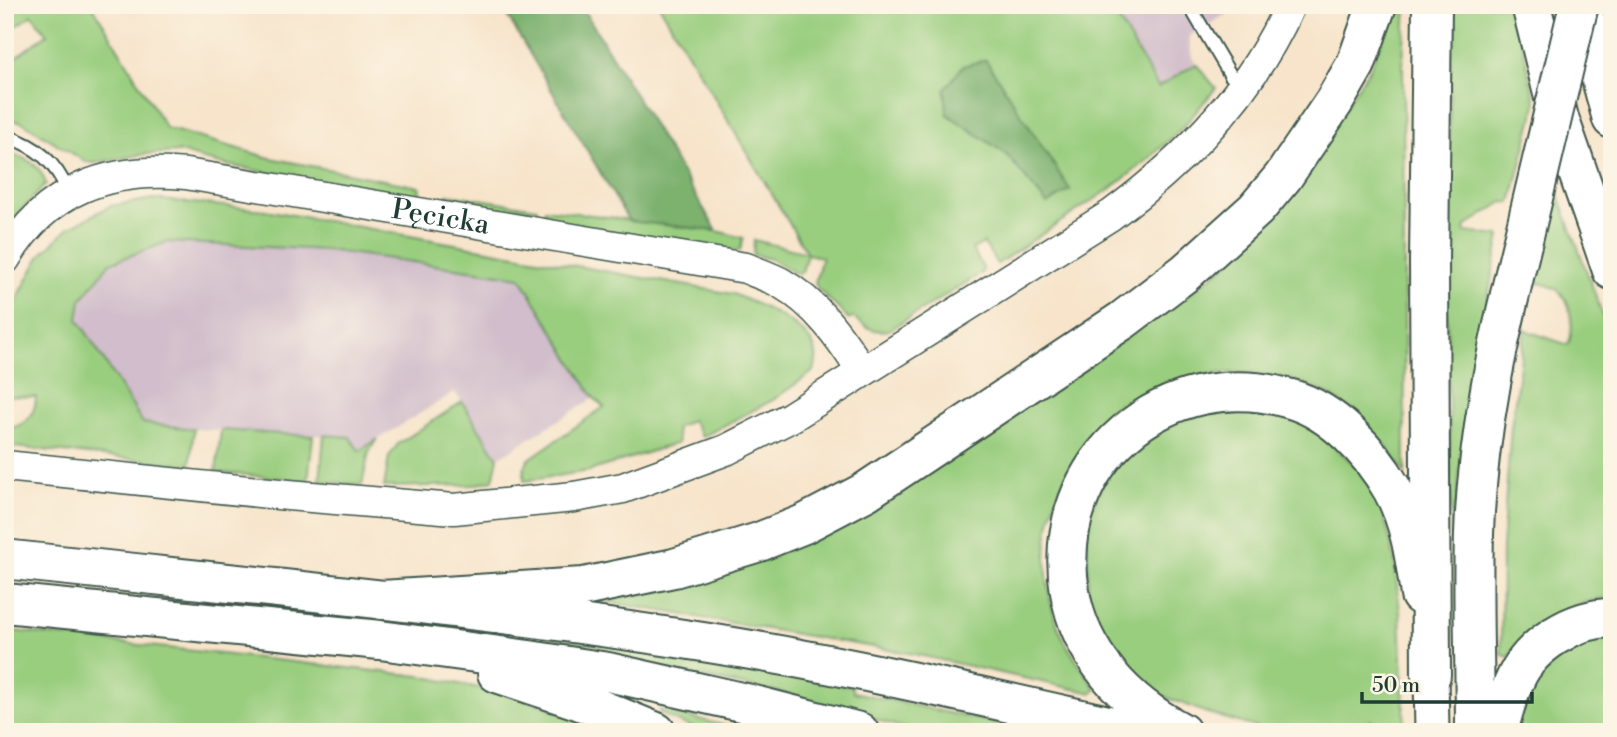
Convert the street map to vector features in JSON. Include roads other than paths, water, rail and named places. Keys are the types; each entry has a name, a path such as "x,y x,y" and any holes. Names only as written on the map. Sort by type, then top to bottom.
{"main road":[{"path":"382,600 583,587 674,568 759,542 804,524 865,492 1123,320 1185,273 1247,218 1283,177 1334,102 1356,64 1377,5"},
{"path":"1432,5 1429,261 1432,732"},
{"path":"1531,5 1559,118 1612,270"},
{"path":"1580,5 1612,119"},
{"path":"1475,732 1474,533 1495,353 1580,5"},
{"path":"1181,732 1139,705 1112,680 1093,653 1073,615 1066,572 1066,548 1070,520 1083,485 1105,452 1136,424 1167,404 1201,394 1247,390 1293,399 1328,417 1353,437 1374,460 1392,489 1405,518 1418,582 1431,675"},
{"path":"5,559 382,600 708,643 832,665 1139,732"},
{"path":"5,603 380,640 608,672 769,708 859,732"},
{"path":"1499,732 1516,677 1531,656 1553,637 1579,624 1612,618"},
{"path":"380,640 579,700 656,732"}],"street":[{"path":"5,466 275,494 454,509 574,497 623,488 676,470 726,450 791,417 1111,215 1147,189 1177,162 1247,81 1290,5"},
{"name":"Pęcicka","path":"5,259 30,225 69,193 125,174 149,171 186,174 746,268 780,282 806,300 840,337 862,370"}],"lane":[{"path":"1189,5 1231,76 1247,81"},
{"path":"5,136 26,142 45,156 60,173 69,193"}]}
